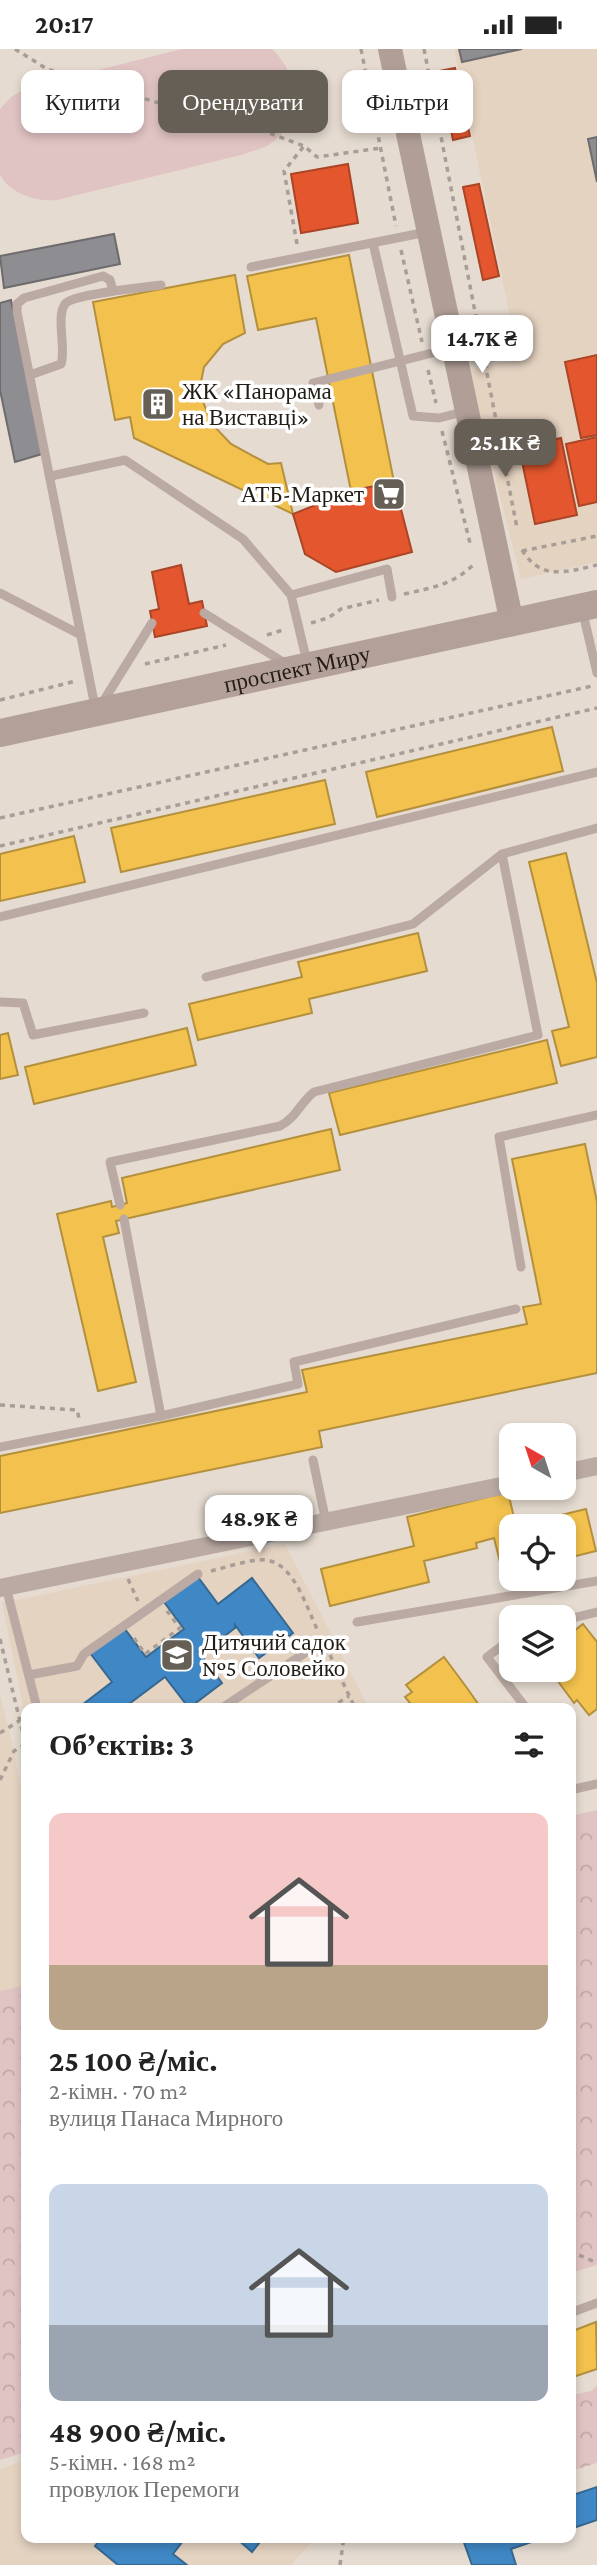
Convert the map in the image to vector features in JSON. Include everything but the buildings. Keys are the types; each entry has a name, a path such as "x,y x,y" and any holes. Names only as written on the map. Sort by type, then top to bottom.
{"main road":[{"path":"390,49 512,623"},
{"name":"проспект Миру","path":"0,733 589,606"}],"street":[{"path":"576,1470 597,1466"},
{"path":"3,1588 499,1486"}],"lane":[{"path":"251,267 429,232"},
{"path":"373,243 413,416 439,418 467,411"},
{"path":"96,713 17,312 18,305 24,298 103,276 110,280 113,291"},
{"path":"30,375 61,364 64,355 60,317 62,307 67,301 113,291 161,285"},
{"path":"318,405 313,383 453,348"},
{"path":"51,476 125,460 243,539 291,595 299,626 302,668"},
{"path":"291,595 387,569 392,597"},
{"path":"0,593 81,635"},
{"path":"589,606 597,673"},
{"path":"204,613 302,668"},
{"path":"96,713 152,623"},
{"path":"0,917 597,772"},
{"path":"206,977 413,925 502,854 597,828"},
{"path":"120,1205 110,1162 280,1126 291,1121 304,1100 314,1092 538,1035 502,854"},
{"path":"0,1002 23,1003 33,1035 144,1013"},
{"path":"521,1267 499,1137 597,1115"},
{"path":"124,1219 161,1416"},
{"path":"0,1447 161,1416 298,1384 295,1362 516,1309"},
{"path":"313,1460 326,1522"},
{"path":"29,1675 77,1666 84,1654 198,1574"},
{"path":"357,1622 597,1581"},
{"path":"3,1588 36,1703"},
{"path":"576,1617 597,1612"},
{"path":"230,1703 323,1641"},
{"path":"499,1648 487,1657 499,1673"},
{"path":"506,1682 522,1703"},
{"path":"576,1789 597,1784"},
{"path":"576,2311 597,2303"}],"path":[{"path":"15,49 47,69 202,116 261,130 304,146 317,157 381,148"},
{"path":"123,669 250,640 328,618 341,609 450,583 465,574 475,563 398,239 361,49"},
{"path":"424,49 522,551 534,566 548,572 567,572 597,565"},
{"path":"300,257 284,171 304,146"},
{"path":"522,551 597,535"},
{"path":"0,700 90,678"},
{"path":"0,818 597,685"},
{"path":"0,846 597,708"},
{"path":"0,1405 77,1410 83,1431"},
{"path":"198,1574 262,1559 276,1563 290,1574 352,1703"},
{"path":"120,1564 143,1612"},
{"path":"124,1625 145,1654 180,1628 160,1601"},
{"path":"0,1639 21,1728"},
{"path":"338,1703 349,1696"},
{"path":"349,1696 349,1703"},
{"path":"0,1733 19,1721"},
{"path":"0,1780 14,1751 21,1748"},
{"path":"576,2254 597,2263"},
{"path":"340,2565 343,2543"}],"shaded area":[{"path":"454,49 597,49 597,562 521,579 468,370 519,359 472,133 473,70 458,70"},
{"name":"Дитячий садок №5 Соловейко","path":"285,1544 366,1703 23,1703 2,1603"},
{"path":"0,1695 21,1792 21,1986 0,1991"},
{"path":"21,2462 21,2543 310,2543 291,2565 0,2565 0,2469"}],"green space":[{"path":"182,49 272,49 288,70 158,70 158,133 281,133 267,146 245,154 57,200 41,200 17,192 0,175 0,109 21,91 21,133 144,133 144,70 98,70"},
{"path":"597,1810 597,2265 576,2271 576,1815"},
{"path":"21,1986 21,2454 0,2460 0,1991"},
{"path":"597,2385 597,2463 576,2469 576,2394 591,2391"}],"place":[{"name":"ЖК «Панорама на Виставці»","path":"158,404"},
{"name":"АТБ-Маркет","path":"389,494"},
{"name":"Дитячий садок №5 Соловейко","path":"177,1655"}]}
